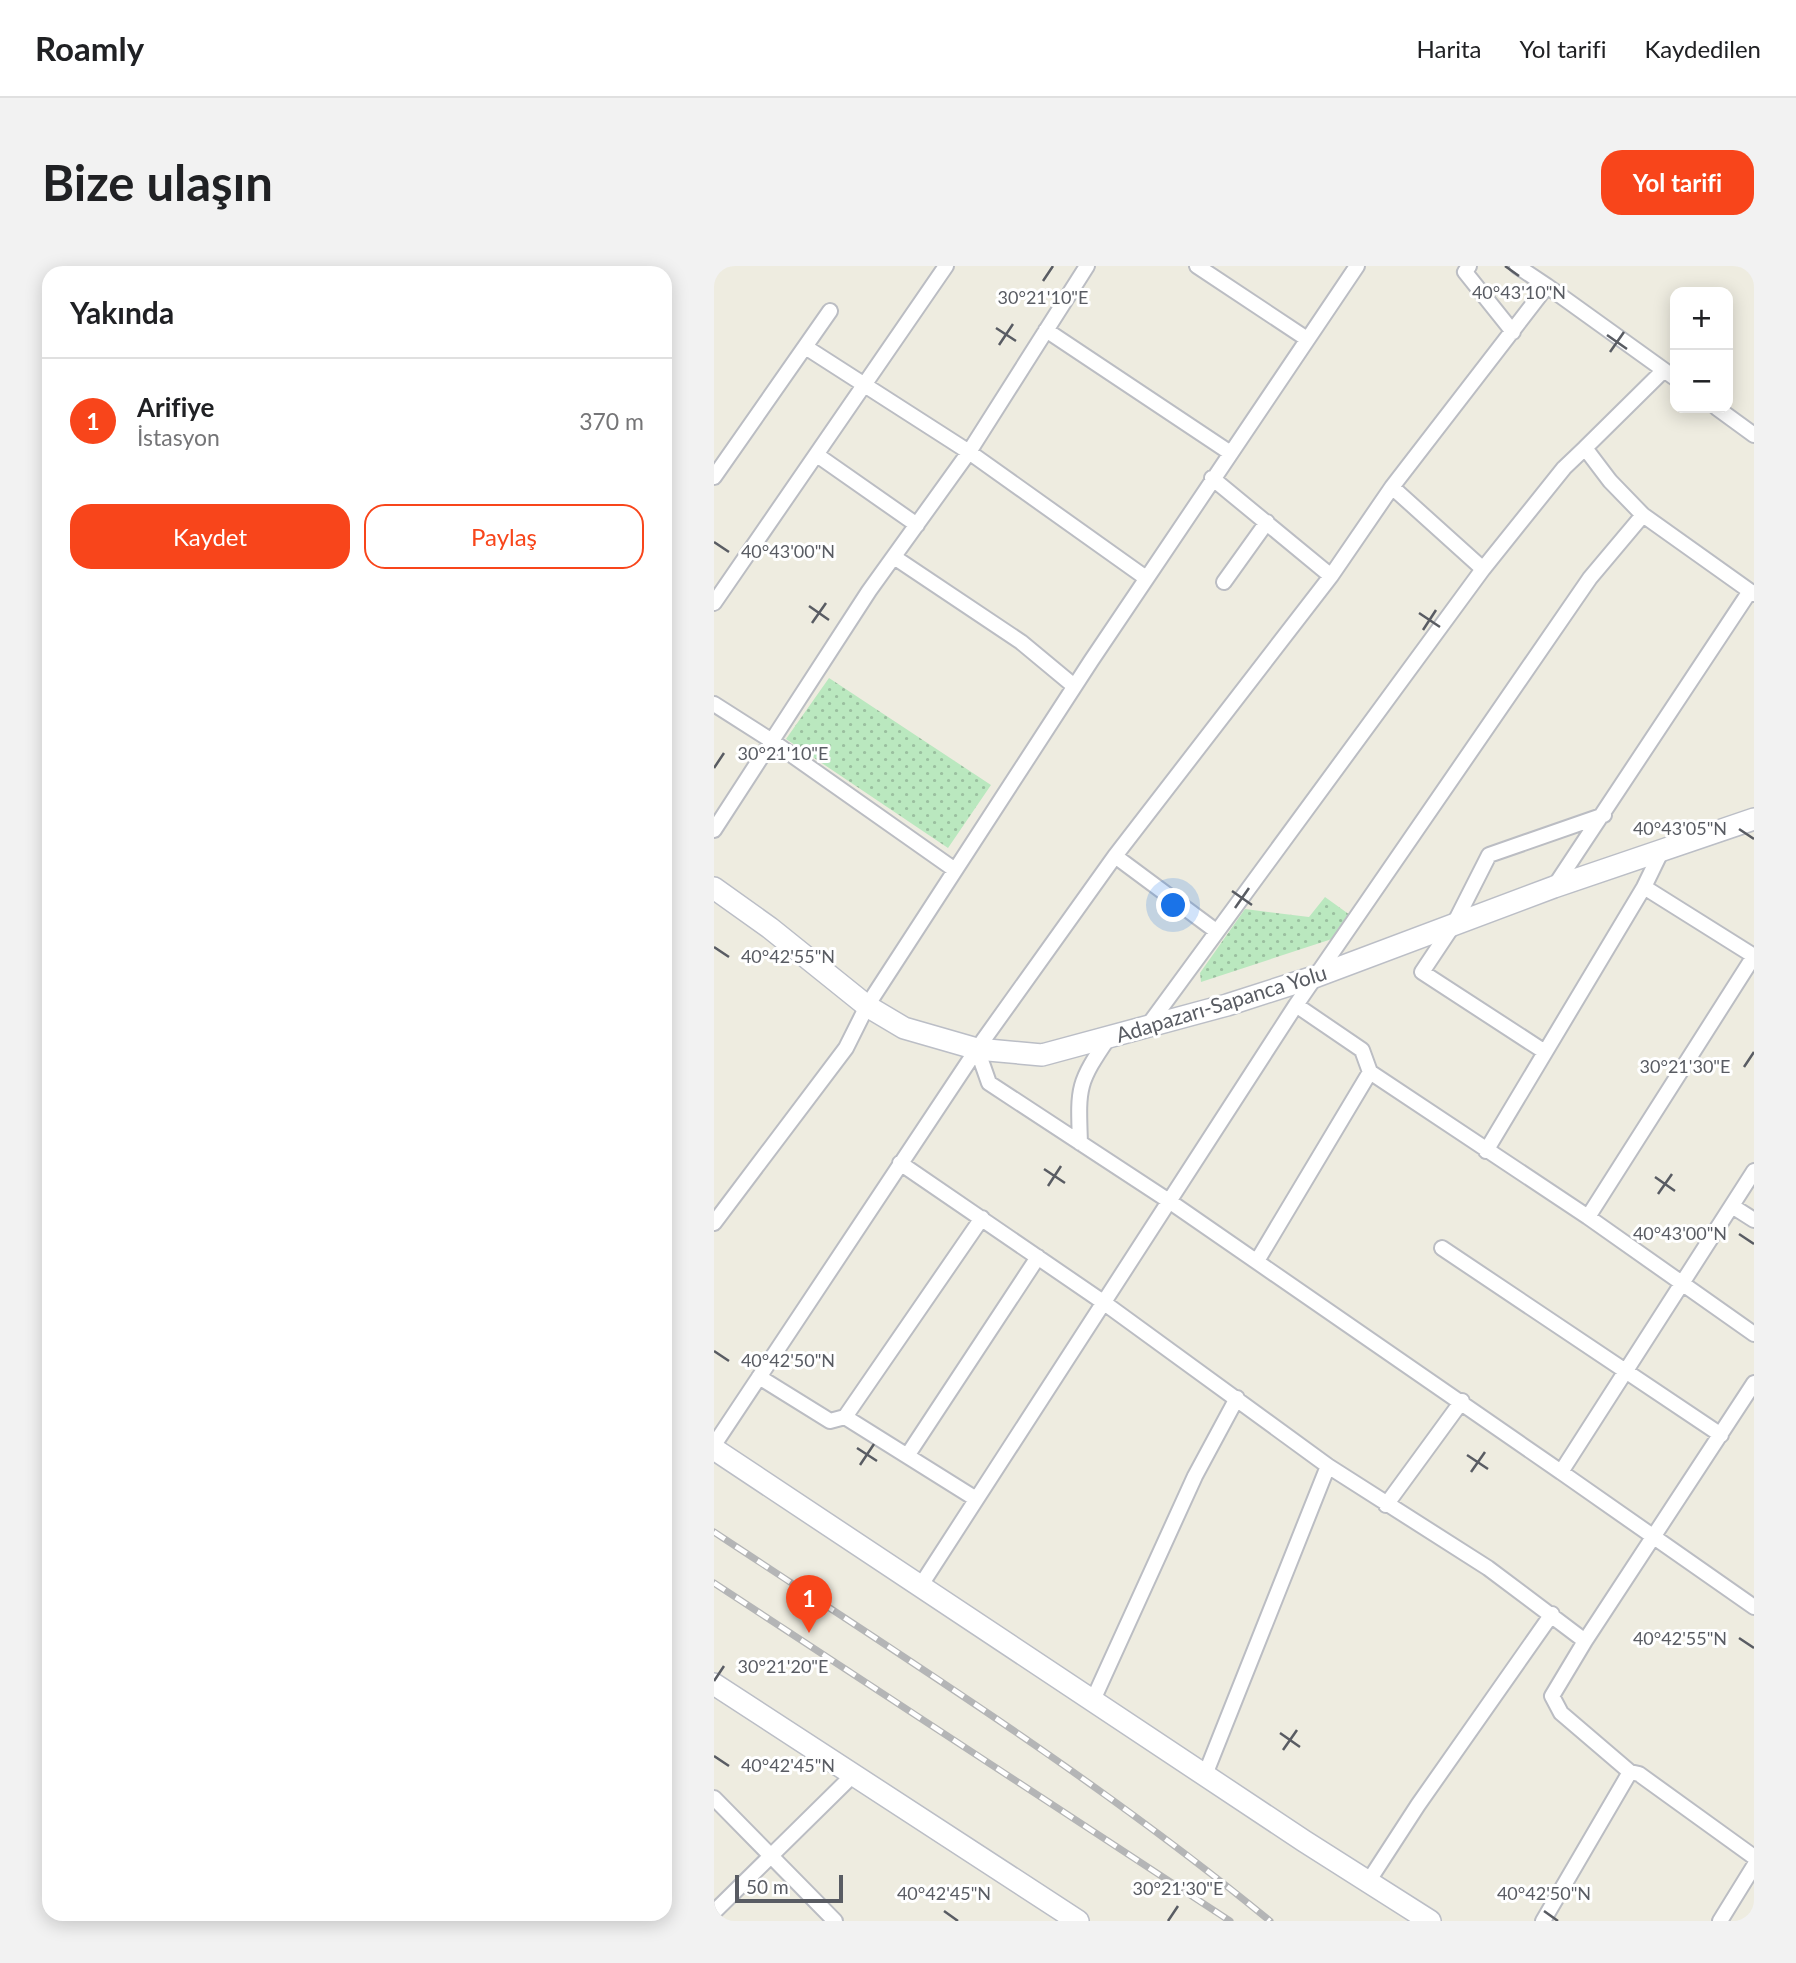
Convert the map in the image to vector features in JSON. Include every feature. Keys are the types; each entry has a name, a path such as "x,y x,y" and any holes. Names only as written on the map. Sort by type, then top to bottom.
{"street":[{"path":"714,603 946,266"},
{"path":"714,830 894,557 969,452 1087,266"},
{"path":"1198,266 1307,339"},
{"path":"714,1223 846,1048 867,1006 1074,687 1229,452 1357,266"},
{"path":"1469,266 1465,272 1513,332"},
{"path":"1147,1027 1483,569 1564,468 1669,374 1517,266"},
{"path":"1430,1921 1205,1775 714,1447 977,1049 1115,856 1331,576 1392,487 1547,286"},
{"path":"714,477 807,348 830,311"},
{"path":"1046,330 1229,452"},
{"path":"807,348 969,452 1146,578"},
{"path":"1724,413 1754,435"},
{"path":"1554,887 1752,592 1643,514 1610,481 1585,448"},
{"path":"817,455 917,525"},
{"path":"1212,478 1331,576"},
{"path":"1392,487 1483,569"},
{"path":"921,1585 1296,1006 1590,578 1643,514"},
{"path":"1224,582 1267,522"},
{"path":"894,557 1021,642 1074,687"},
{"path":"714,704 772,741 955,870"},
{"path":"1545,1052 1422,972 1454,924 1489,855 1604,815"},
{"name":"Adapazarı-Sapanca Yolu","path":"714,888 770,928 867,1006 904,1028 977,1049 1042,1055 1317,976 1554,887 1754,819"},
{"path":"1486,1151 1644,887 1661,852"},
{"path":"1115,856 1216,931"},
{"path":"1588,1217 1754,956 1644,887"},
{"path":"1296,1006 1362,1050 1370,1072 1588,1217 1681,1286 1754,1334"},
{"path":"1080,1143 1078,1096 1084,1074 1109,1037"},
{"path":"977,1049 989,1083 1169,1201 1462,1401 1754,1607"},
{"path":"1257,1261 1370,1072"},
{"path":"900,1163 1103,1302 1386,1506 1488,1568 1585,1641"},
{"path":"1561,1472 1754,1171"},
{"path":"1732,1206 1754,1220"},
{"path":"760,1377 830,1421 845,1417 982,1218"},
{"path":"1442,1248 1721,1435"},
{"path":"907,1456 1038,1257"},
{"path":"1754,1383 1552,1696 1561,1713 1630,1772 1639,1774 1754,1857"},
{"path":"1093,1700 1195,1476 1237,1398"},
{"path":"1386,1506 1462,1401"},
{"path":"845,1417 976,1499"},
{"path":"1205,1775 1328,1466"},
{"path":"1368,1882 1418,1805 1552,1614"},
{"path":"714,1684 1079,1921"},
{"path":"1543,1921 1630,1772"},
{"path":"714,1912 854,1773"},
{"path":"714,1798 835,1921"},
{"path":"1720,1921 1754,1866"}],"green space":[{"path":"829,678 991,785 948,848 786,739"},
{"path":"1325,897 1350,915 1335,938 1201,982 1200,973 1245,909 1309,917"}],"railway":[{"path":"714,1532 997,1719 1136,1817 1270,1921"},
{"path":"714,1583 1230,1921"}],"place":[{"name":"Arifiye","path":"809,1633"}]}
